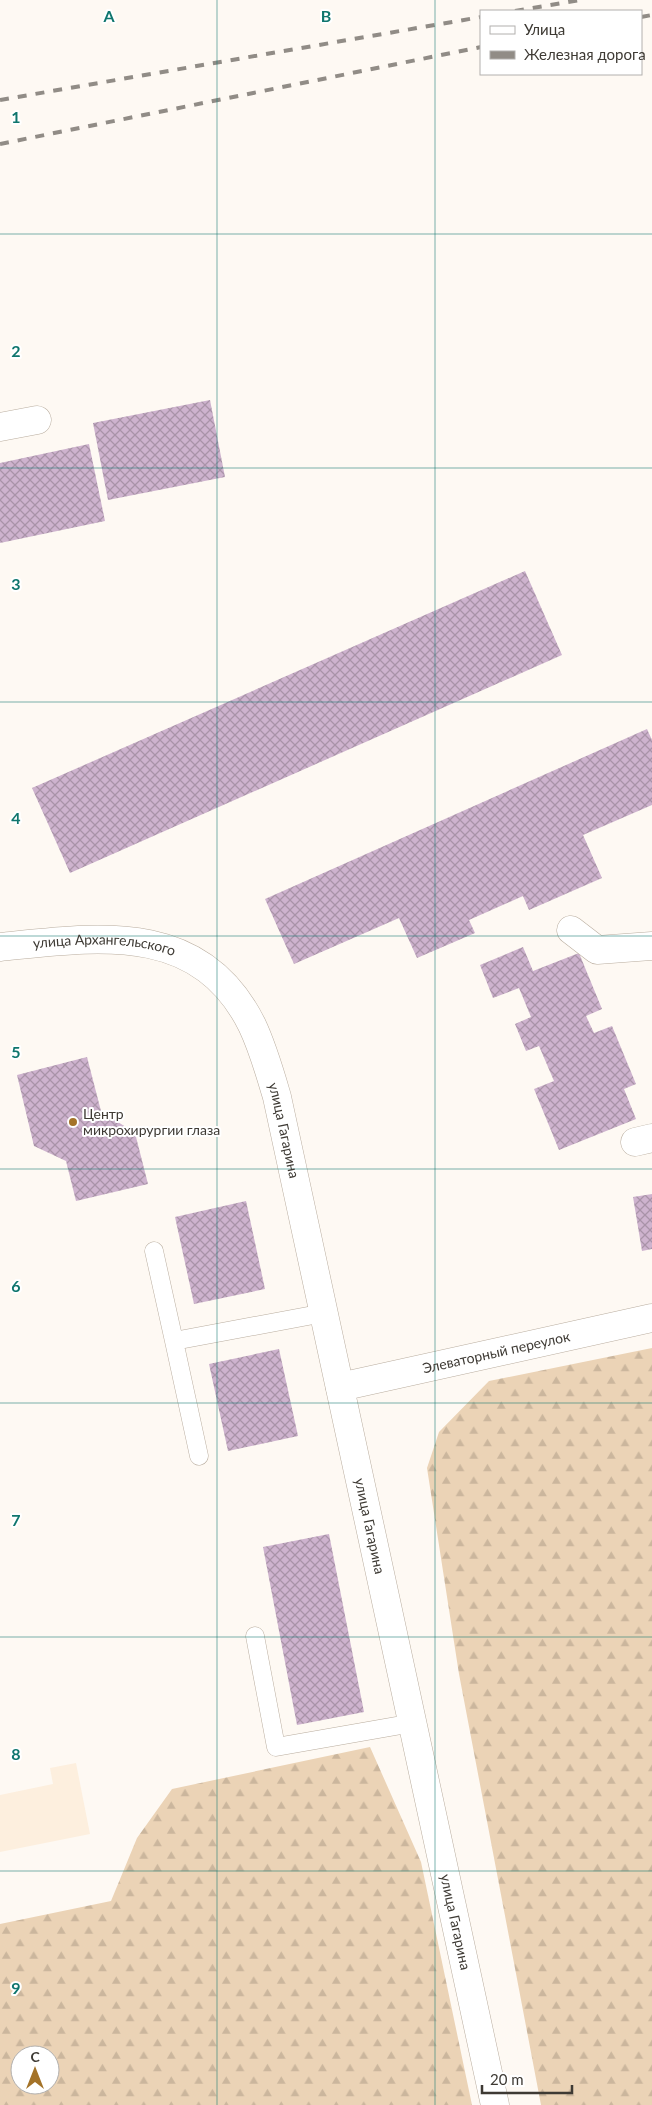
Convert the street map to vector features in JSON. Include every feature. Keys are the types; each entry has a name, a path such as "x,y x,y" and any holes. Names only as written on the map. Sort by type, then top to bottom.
{"street":[{"path":"0,427 37,420"},
{"path":"571,930 597,950 652,946"},
{"name":"улица Архангельского","path":"0,947 70,940 121,940 162,947 186,955 204,966"},
{"name":"улица Гагарина","path":"204,966 225,985 252,1025 269,1069 277,1097 495,2105"},
{"name":"Элеваторный переулок","path":"340,1387 652,1318"}],"lane":[{"path":"154,1251 199,1456"},
{"path":"174,1341 324,1313"},
{"path":"255,1636 276,1747 413,1723"}],"shaded area":[{"path":"76,1763 90,1834 0,1852 0,1795 53,1784 50,1768"}],"green space":[{"path":"652,1348 652,2105 541,2105 459,1674 427,1468 439,1432 489,1381"},
{"path":"370,1747 421,1862 472,2105 0,2105 0,1924 111,1901 137,1838 172,1789"}],"building":[{"path":"210,400 225,477 108,500 93,423"},
{"path":"89,444 105,521 0,543 0,463"},
{"path":"525,571 562,655 70,873 32,788"},
{"path":"647,729 652,740 652,805 583,835 602,878 529,910 523,896 469,920 475,933 417,958 399,918 294,964 265,899"},
{"path":"523,947 533,971 579,953 602,1009 586,1016 594,1033 612,1026 636,1084 624,1089 636,1119 559,1150 534,1089 554,1081 539,1046 526,1051 515,1024 531,1017 519,988 493,998 480,965"},
{"name":"Центр микрохирургии глаза","path":"87,1057 101,1111 135,1133 148,1184 76,1201 66,1161 34,1146 17,1075"},
{"path":"652,1194 652,1249 642,1251 633,1197"},
{"path":"246,1201 265,1289 194,1304 175,1217"},
{"path":"279,1349 298,1436 228,1451 209,1364"},
{"path":"329,1534 364,1712 297,1725 263,1547"}],"railway":[{"path":"521,10 580,0"},
{"path":"642,17 652,15"},
{"path":"0,100 480,17"},
{"path":"0,144 480,47"}],"place":[{"name":"Центр микрохирургии глаза","path":"73,1122"}]}
